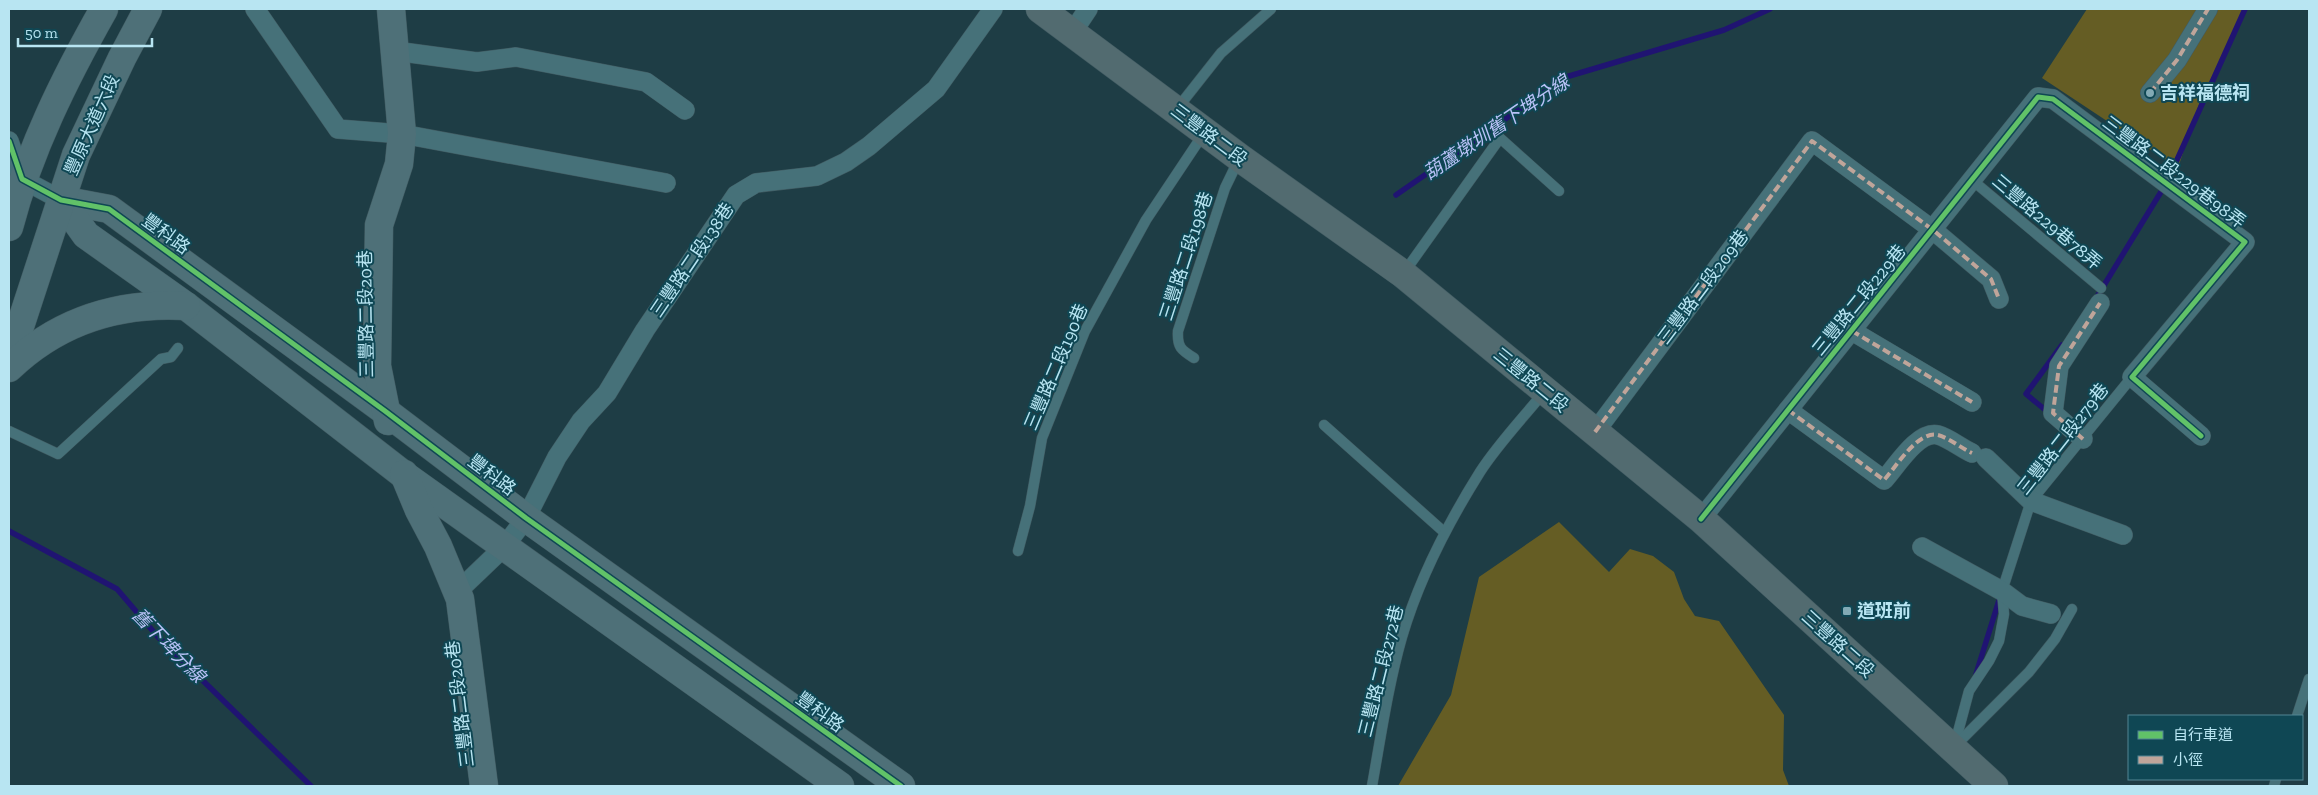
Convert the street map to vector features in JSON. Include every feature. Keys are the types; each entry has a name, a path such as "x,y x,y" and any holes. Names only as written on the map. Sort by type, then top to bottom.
{"main road":[{"name":"三豐路二段","path":"1040,9 1204,132 1402,274 1701,519 1994,786"}],"street":[{"path":"9,227 22,179 75,62 104,9"},
{"name":"豐原大道六段","path":"9,360 76,155 122,58 148,9"},
{"path":"255,9 338,129 402,134 666,183"},
{"name":"三豐路二段20巷","path":"391,9 402,134 399,164 379,225 377,366 384,411 404,475 457,592 468,648 484,786"},
{"name":"三豐路二段138巷","path":"457,592 504,547 526,518 557,458 581,421 607,394 645,330 736,195 756,183 817,176 846,162 869,146 936,89 993,9"},
{"path":"1072,32 1088,9"},
{"path":"2150,93 2177,60 2208,9"},
{"path":"395,51 477,62 516,57 646,82 685,110"},
{"name":"三豐路二段229巷","path":"1701,519 2038,97"},
{"name":"三豐路二段229巷98弄","path":"2038,97 2053,99 2245,242 2132,378"},
{"path":"9,141 22,179 61,200 86,235 186,306 404,475 840,786"},
{"name":"三豐路二段209巷","path":"1595,432 1812,141 1933,230"},
{"name":"豐科路","path":"61,200 109,209 526,518 901,786"},
{"path":"1933,230 1991,279 1999,299"},
{"path":"2083,439 2054,413 2058,375 2060,366 2100,296"},
{"path":"9,368 36,345 53,334 91,317 138,306 186,306"},
{"path":"1852,331 1972,402"},
{"path":"2132,378 2201,436"},
{"path":"1788,410 1884,480 1920,438 1929,434 1939,435 1979,456 2031,501 2123,535"},
{"path":"1922,547 2002,591 2022,606 2051,614"}],"lane":[{"path":"1176,110 1221,53 1271,9"},
{"name":"三豐路二段190巷","path":"1018,550 1030,506 1042,438 1085,331 1146,220 1204,132"},
{"path":"1402,274 1500,138 1559,190"},
{"name":"三豐路二段198巷","path":"1194,358 1180,350 1178,331 1225,188 1240,158"},
{"name":"三豐路229巷78弄","path":"1972,180 2100,296"},
{"path":"9,431 58,454 161,359 171,357 178,348"},
{"name":"三豐路二段279巷","path":"1953,748 1969,691 1989,661 1999,641 2004,614 2002,591 2031,501 2132,378"},
{"name":"三豐路二段272巷","path":"1372,786 1386,708 1402,637 1416,596 1444,532 1481,470 1545,391"},
{"path":"1324,425 1444,532"},
{"path":"1953,748 2029,672 2056,640 2072,609"},
{"path":"2297,715 2309,679"}],"shaded area":[{"path":"2087,9 2244,9 2199,104 2178,168 2042,78"},
{"path":"1559,522 1609,572 1630,549 1653,556 1674,572 1684,599 1695,616 1719,621 1784,715 1783,770 1789,786 1398,786 1451,695 1479,577"}],"waterway":[{"name":"葫蘆墩圳舊下埤分線","path":"1396,195 1566,77 1724,30 1770,9"},
{"path":"2095,300 2167,182 2245,9"},
{"path":"2049,413 2026,394 2062,345"},
{"name":"舊下埤分線","path":"9,531 117,589 158,637 311,786"},
{"path":"1976,674 2000,597"}],"marked path":[{"path":"2150,93 2177,60 2208,9"},
{"path":"1595,432 1812,141 1933,230 1991,279 1999,299"},
{"path":"2083,439 2053,413 2059,366 2100,303"},
{"path":"1852,331 1972,402"},
{"path":"1788,410 1884,480 1915,444 1930,435 1942,436 1972,453"}],"cycle path":[{"path":"1701,519 2038,97 2053,99 2245,242 2132,377 2201,436"},
{"path":"9,141 22,179 61,200 109,209 385,411 526,518 901,786"}],"place":[{"name":"吉祥福德祠","path":"2150,93"},
{"name":"道班前","path":"1847,611"}]}
